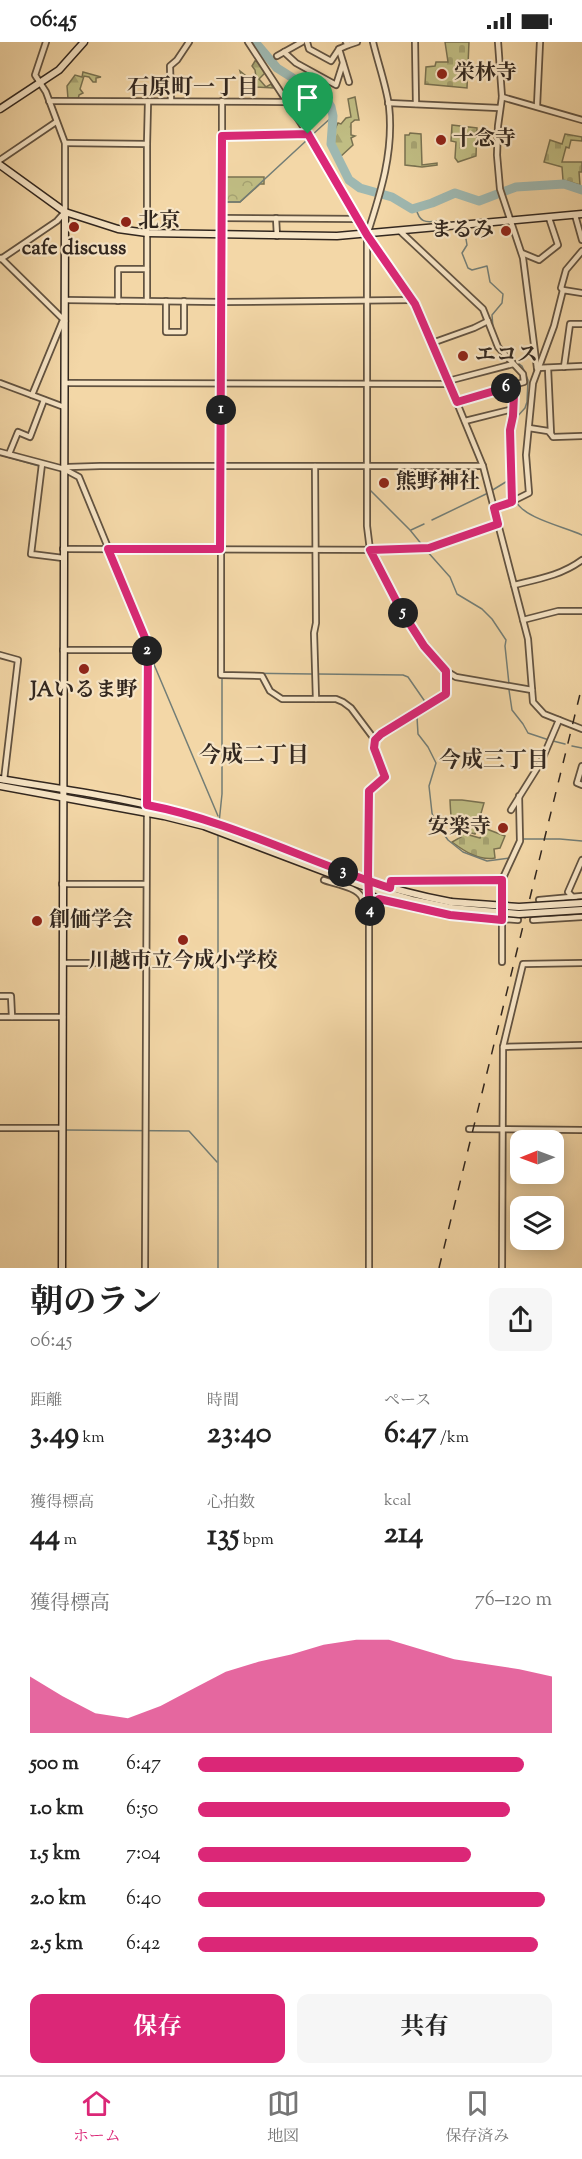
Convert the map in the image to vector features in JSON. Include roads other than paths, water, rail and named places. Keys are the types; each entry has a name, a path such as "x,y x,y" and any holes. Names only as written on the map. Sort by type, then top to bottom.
{"street":[{"path":"46,42 35,69 35,75 41,82 65,143 62,1268"},
{"path":"0,109 66,64 84,42"},
{"path":"171,101 170,66 189,42"},
{"path":"248,42 308,134 367,235 411,300 432,343 483,466 528,639 533,702 537,708 559,720 582,728"},
{"path":"277,56 302,42"},
{"path":"307,42 309,49 331,61 339,49 357,42"},
{"path":"373,42 388,103 391,138 382,189 367,235 367,526 370,550 401,610 424,646 446,671 456,677 532,690"},
{"path":"415,42 416,104"},
{"path":"498,42 502,97 499,108 497,155 500,189 522,253 537,368"},
{"path":"537,106 540,42"},
{"path":"339,49 349,82"},
{"path":"284,52 296,63 336,85 343,63"},
{"path":"502,97 582,120"},
{"path":"49,101 286,102"},
{"path":"222,101 221,675 262,676 270,691 282,699 336,699 347,705 375,740"},
{"path":"147,301 148,102"},
{"path":"388,103 499,108"},
{"path":"0,159 56,122"},
{"path":"222,136 308,134"},
{"path":"65,143 147,144"},
{"path":"0,165 65,212 118,229 147,233 276,236 367,235 578,215 582,240"},
{"path":"64,320 1,258 60,219 65,212"},
{"path":"222,218 358,219"},
{"path":"276,218 276,236"},
{"path":"522,253 539,260 558,245 549,218"},
{"path":"401,232 483,309 498,347 502,354 523,374 524,382"},
{"path":"494,508 529,493 526,455 533,383 537,368 547,348 563,290 561,288 563,274 582,251"},
{"path":"118,301 118,269 147,269"},
{"path":"563,290 582,293"},
{"path":"65,300 221,302 411,300"},
{"path":"166,301 165,332 184,332 184,301"},
{"path":"32,395 64,320"},
{"path":"432,343 488,321"},
{"path":"564,367 570,324 582,324"},
{"path":"65,383 449,382 513,364"},
{"path":"537,368 582,366"},
{"path":"548,368 551,434"},
{"path":"457,402 524,382 533,383"},
{"path":"0,383 64,407"},
{"path":"511,386 514,395 510,430 512,502"},
{"path":"9,454 18,432 30,437 44,400"},
{"path":"465,421 513,409"},
{"path":"529,428 548,431 554,437 582,436"},
{"path":"0,452 64,469 77,475 148,645 147,805"},
{"path":"42,464 32,554 63,558"},
{"path":"64,469 81,466 483,466"},
{"path":"315,466 316,699"},
{"path":"63,549 421,549 498,524"},
{"path":"514,585 552,576 573,567 582,560"},
{"path":"524,621 558,611 582,611"},
{"path":"63,650 147,650"},
{"path":"0,655 18,660 2,780 184,821 229,834 369,884 451,905 519,914 582,907"},
{"path":"369,1268 369,791 385,777 374,748 375,740 446,694 446,671"},
{"path":"511,810 542,762 559,720"},
{"path":"582,766 577,783 582,785"},
{"path":"0,786 147,805 243,833 369,884 451,905"},
{"path":"502,962 502,880 520,841 519,796"},
{"path":"145,1268 147,813"},
{"path":"582,860 568,892 582,907"},
{"path":"324,880 358,892 363,899 366,917 375,915 375,902 379,899 450,915 519,920"},
{"path":"390,888 391,881 502,880"},
{"path":"62,884 146,884"},
{"path":"539,900 582,896"},
{"path":"533,920 582,917"},
{"path":"63,963 146,963"},
{"path":"502,1268 503,1047 523,964 582,963"},
{"path":"0,996 11,996 12,1017"},
{"path":"0,1017 63,1017"},
{"path":"503,1047 582,1045"},
{"path":"0,1128 62,1130"},
{"path":"470,1129 582,1130"}],"waterway":[{"path":"255,42 277,68 326,99 333,116 331,144 349,180 360,188 392,197 412,209 455,193 479,201 516,187 564,184 582,190"},
{"path":"312,135 333,116"},
{"path":"225,202 240,202 307,140"},
{"path":"416,208 418,215 425,221 450,222"},
{"path":"459,231 466,239 467,245 462,253 468,268 472,270 487,266 490,282 503,294 502,303 492,315 493,328"},
{"path":"223,300 224,241"},
{"path":"510,357 522,366 528,380 527,402 525,408 515,419 514,426 515,497"},
{"path":"0,455 39,466"},
{"path":"77,478 101,536"},
{"path":"491,491 509,480"},
{"path":"370,490 423,546"},
{"path":"432,520 486,494"},
{"path":"516,501 520,507 535,517 582,535"},
{"path":"411,530 424,524"},
{"path":"426,550 450,577 457,594 482,609 506,640 509,684"},
{"path":"150,655 218,816"},
{"path":"238,673 312,674"},
{"path":"318,674 403,675 408,677 426,703"},
{"path":"219,823 222,794 222,678"},
{"path":"509,690 512,710 528,733 549,740"},
{"path":"430,709 417,717 418,734 436,763 429,786 435,822 448,840 463,852 487,861 510,858"},
{"path":"553,741 565,744"},
{"path":"572,746 582,748"},
{"path":"218,834 218,1268"},
{"path":"523,839 582,841"},
{"path":"65,1130 189,1131 217,1162"},
{"path":"0,1131 60,1131"}],"railway":[{"path":"439,1268 582,686"}],"place":[{"name":"栄林寺","path":"442,74"},
{"name":"十念寺","path":"441,140"},
{"name":"北京","path":"126,222"},
{"name":"cafe discuss","path":"74,227"},
{"name":"まるみ","path":"506,231"},
{"name":"エコス","path":"463,356"},
{"name":"熊野神社","path":"384,483"},
{"name":"JAいるま野","path":"84,669"},
{"name":"安楽寺","path":"503,828"},
{"name":"創価学会","path":"37,921"},
{"name":"川越市立今成小学校","path":"183,940"}],"district":[{"name":"石原町一丁目","path":"193,89"},
{"name":"今成二丁目","path":"254,757"},
{"name":"今成三丁目","path":"494,762"}]}
